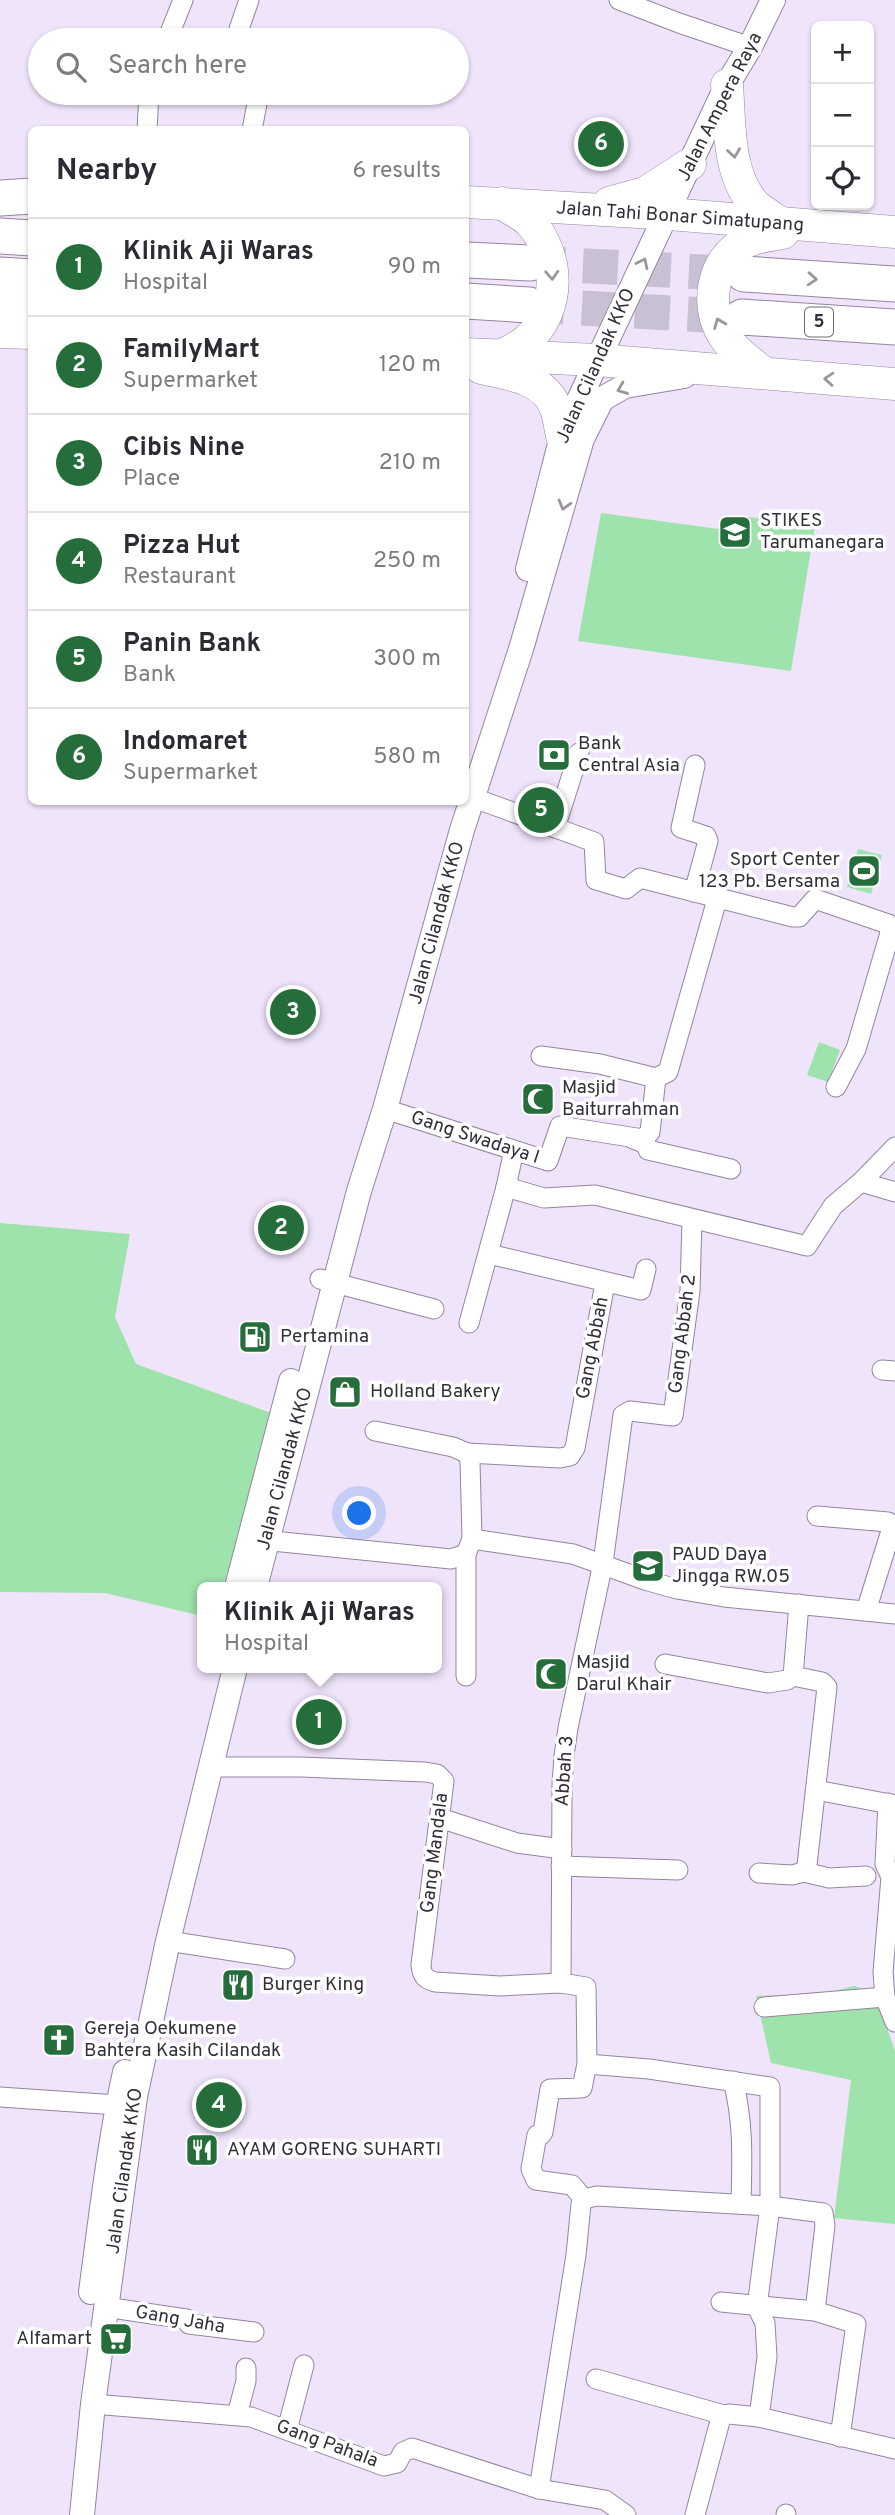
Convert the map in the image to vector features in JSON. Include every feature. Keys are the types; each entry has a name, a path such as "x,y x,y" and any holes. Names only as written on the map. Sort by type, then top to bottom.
{"highway":[{"path":"727,85 733,149 743,189 756,206 782,224"},
{"path":"584,209 645,193 690,164"},
{"path":"0,189 28,193"},
{"path":"0,198 28,194"},
{"name":"Jalan Tahi Bonar Simatupang","path":"469,202 895,232"},
{"path":"502,203 527,219 544,241 553,267 553,294 544,320 526,341 503,355"},
{"path":"750,372 724,336 715,315 713,289 720,266 734,250 746,242 765,235 823,228"},
{"path":"0,236 28,237"},
{"path":"469,260 530,263"},
{"name":"5","path":"744,274 895,284"},
{"path":"0,275 28,277"},
{"path":"469,301 529,305"},
{"path":"0,307 28,309"},
{"name":"5","path":"742,317 895,327"},
{"path":"0,332 28,333"},
{"path":"469,354 597,360 895,384"},
{"path":"469,365 517,376 534,383 548,395 555,406 562,436"}],"street":[{"path":"172,28 183,0"},
{"path":"239,28 249,0"},
{"path":"619,0 750,47"},
{"name":"Jalan Ampera Raya","path":"667,214 727,85 750,47 773,0"},
{"path":"147,126 148,105"},
{"path":"253,126 257,105"},
{"name":"Jalan Cilandak KKO","path":"469,781 533,553 562,436 667,214"},
{"name":"Jalan Cilandak KKO","path":"469,761 480,745 521,649 582,439 602,399 625,386 653,380 750,372"},
{"path":"555,828 579,753"},
{"path":"694,892 708,841 706,836 681,828 695,765"},
{"path":"460,811 485,802 594,842 596,880 626,889 640,878 793,917 799,917 816,899 888,924 888,972 856,1049 835,1087"},
{"name":"Jalan Cilandak KKO","path":"327,1281 386,1109 460,811"},
{"name":"Jalan Cilandak KKO","path":"239,1582 257,1540 460,811"},
{"path":"541,1056 600,1064 656,1078 668,1072 718,896"},
{"path":"633,1139 643,1139 650,1132 656,1078"},
{"name":"Gang Swadaya I","path":"386,1109 548,1161 560,1126 633,1139"},
{"path":"633,1139 646,1144 648,1150 731,1169"},
{"path":"506,1187 544,1198 595,1195 807,1246 833,1206 895,1147"},
{"path":"469,1324 514,1150"},
{"path":"861,1182 895,1192"},
{"name":"Gang Abbah 2","path":"603,1563 624,1415 630,1411 673,1416 690,1291 692,1220"},
{"name":"Gang Abbah","path":"375,1431 453,1447 467,1453 560,1458 570,1456 575,1448 605,1283 489,1254"},
{"path":"605,1283 641,1290 646,1269"},
{"path":"327,1281 434,1309"},
{"path":"466,1676 470,1461 467,1453"},
{"path":"817,1516 888,1522 891,1526 866,1611"},
{"path":"257,1540 451,1559 469,1547 573,1554 677,1589 724,1597 895,1614"},
{"name":"Jalan Cilandak KKO","path":"255,1582 257,1540"},
{"name":"Abbah 3","path":"561,1983 562,1784 568,1728 603,1563"},
{"path":"793,1676 799,1604"},
{"path":"665,1664 768,1684 793,1676 822,1682 827,1687 807,1865 804,1872"},
{"name":"Jalan Cilandak KKO","path":"82,2515 126,2106 140,2071 168,1941 212,1767 221,1696 219,1673"},
{"name":"Jalan Cilandak KKO","path":"65,2515 78,2397 126,2106 177,1838 221,1696 232,1673"},
{"name":"Gang Mandala","path":"212,1767 301,1767 437,1774 444,1781 422,1974 426,1979 435,1982 500,1986 561,1983"},
{"path":"816,1790 891,1804 885,1864 891,1877 883,1972 885,1997 895,2022"},
{"path":"440,1818 561,1858 678,1870"},
{"path":"759,1873 792,1875 804,1872 830,1878 866,1876"},
{"path":"168,1941 285,1959"},
{"path":"561,1983 586,1987 587,2064 582,2088 550,2089 531,2169 536,2180 572,2185 584,2199"},
{"path":"764,2007 885,1997"},
{"path":"587,2064 649,2069 770,2087 770,2206 757,2307 765,2323 767,2357 759,2417"},
{"path":"733,2081 740,2108 743,2156 741,2204"},
{"path":"0,2097 126,2106"},
{"path":"539,2489 576,2255 581,2204 584,2199 597,2196 770,2206 820,2212 824,2216 816,2311"},
{"path":"721,2302 816,2311 856,2323 840,2437"},
{"name":"Gang Jaha","path":"105,2307 186,2319 189,2324 254,2332"},
{"path":"287,2430 304,2365"},
{"path":"237,2416 246,2381 246,2368"},
{"path":"596,2379 724,2415 759,2417 895,2449"},
{"name":"Gang Pahala","path":"93,2404 251,2417 384,2466 397,2463 403,2452 412,2448 539,2489 605,2500 626,2515"},
{"path":"695,2515 720,2420 724,2415"}],"green space":[{"path":"601,513 726,530 742,516 815,526 791,671 578,641"},
{"name":"Sport Center 123 Pb. Bersama","path":"858,849 882,855 871,894 847,887"},
{"path":"819,1042 840,1050 828,1082 807,1075"},
{"path":"0,1223 130,1234 115,1317 136,1364 274,1414 224,1582 197,1582 197,1615 105,1593 0,1592"},
{"path":"854,1986 875,1993 895,2051 895,2224 834,2218 851,2080 771,2063 756,1996 827,1993"}],"tunnel":[{"path":"530,263 744,274"},
{"path":"529,305 742,317"}],"place":[{"name":"Indomaret","path":"601,144"},
{"name":"STIKES Tarumanegara","path":"735,532"},
{"name":"Bank Central Asia","path":"554,755"},
{"name":"Panin Bank","path":"541,810"},
{"name":"Sport Center 123 Pb. Bersama","path":"864,871"},
{"name":"Cibis Nine","path":"293,1012"},
{"name":"Masjid Baiturrahman","path":"538,1099"},
{"name":"FamilyMart","path":"281,1228"},
{"name":"Pertamina","path":"255,1337"},
{"name":"Holland Bakery","path":"345,1392"},
{"name":"PAUD Daya Jingga RW.05","path":"648,1566"},
{"name":"Masjid Darul Khair","path":"551,1674"},
{"name":"Klinik Aji Waras","path":"319,1722"},
{"name":"Burger King","path":"238,1985"},
{"name":"Gereja Oekumene Bahtera Kasih Cilandak","path":"59,2040"},
{"name":"Pizza Hut","path":"219,2105"},
{"name":"AYAM GORENG SUHARTI","path":"202,2150"},
{"name":"Alfamart","path":"116,2339"}]}
